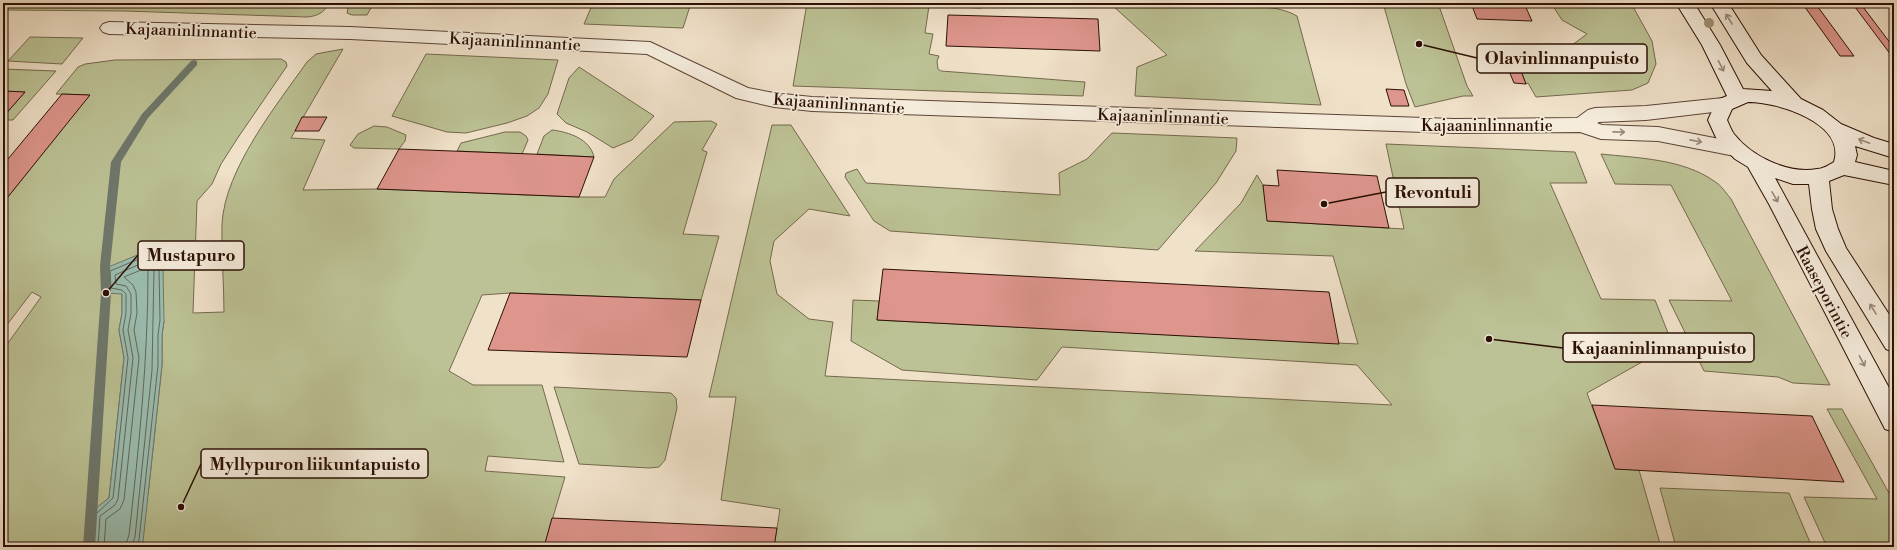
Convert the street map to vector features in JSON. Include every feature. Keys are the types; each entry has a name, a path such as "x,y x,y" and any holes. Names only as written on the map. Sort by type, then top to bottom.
{"street":[{"path":"1685,3 1710,45 1730,101"},
{"path":"1719,3 1754,59 1794,103"},
{"name":"Kajaaninlinnantie","path":"109,28 343,33 534,41 650,48 743,93 774,100 812,104 1454,126 1581,125 1602,132 1658,134 1734,149"},
{"path":"1581,125 1595,115 1646,113 1730,101 1758,95 1794,103 1817,114 1835,129 1842,138 1847,154 1843,167 1836,172 1818,177 1807,178 1781,173 1756,163 1734,149 1721,132 1718,125 1717,117 1730,101"},
{"path":"1835,129 1867,143 1894,151"},
{"name":"Raaseporintie","path":"1756,163 1779,203 1894,421"},
{"path":"1843,167 1894,178"},
{"name":"Raaseporintie","path":"1818,177 1822,209 1827,229 1837,251 1894,342"}],"shaded area":[{"path":"3,3 330,3 320,13 307,17 124,11 3,10"},
{"path":"349,3 374,3 367,15 352,15 347,13"},
{"path":"593,3 691,3 683,28 584,24"},
{"path":"807,3 981,3 981,8 929,6 925,33 933,34 929,54 939,56 937,61 938,69 941,71 1085,82 1083,96 793,86"},
{"path":"1077,3 1253,6 1289,12 1297,16 1321,105 1135,96 1137,67 1167,55 1113,6"},
{"path":"1383,3 1438,3 1467,86 1473,96 1463,96 1415,107 1406,84"},
{"path":"1551,3 1631,3 1652,41 1656,64 1648,83 1632,90 1536,97 1528,83 1526,84 1521,71 1527,71 1518,51 1544,66 1587,34 1562,20"},
{"path":"30,37 83,38 62,64 8,61"},
{"path":"343,49 291,138 325,140 303,190 377,189 605,197 614,179 674,122 711,121 717,124 702,150 707,152 683,234 719,236 701,300 510,293 482,295 449,371 473,385 542,385 564,462 488,456 485,471 565,477 544,547 3,547 3,350 41,297 32,292 3,330 3,203 89,95 56,94 78,67 85,64 115,60 281,59 286,62 287,66 221,164 212,184 197,201 193,313 224,312 222,224 225,203 232,182 242,160 267,118 307,62 316,54","holes":["122,294 164,321 162,335 162,365 148,495 93,511 109,498 124,358 119,330 122,313"]},
{"path":"426,54 558,60 548,94 539,108 527,116 507,123 466,133 447,132 392,116"},
{"path":"579,67 654,116 632,140 613,148 587,132 566,123 557,114 569,78"},
{"path":"3,69 56,71 13,120 3,120 3,117 25,92 3,91"},
{"path":"772,125 791,125 850,216 809,209 774,241 770,261 777,294 809,319 833,322 825,376 1392,405 1357,365 1062,347 1037,380 902,370 851,341 853,300 879,301 877,320 1358,344 1333,256 1195,251 1241,203 1257,175 1263,185 1268,221 1404,229 1386,144 1575,152 1587,183 1550,183 1601,299 1655,300 1672,343 1644,343 1642,362 1587,393 1615,469 1639,470 1661,547 774,547 780,509 721,500 736,397 709,397"},
{"path":"374,126 387,127 406,135 405,141 399,149 354,148 350,145 358,134"},
{"path":"552,130 572,135 583,141 588,145 594,157 537,154 544,136"},
{"path":"505,132 520,132 526,136 528,140 522,154 457,151 461,143"},
{"path":"1112,133 1237,138 1236,151 1216,183 1158,250 890,231 874,221 845,177 846,173 857,169 866,183 1060,195 1059,173 1087,159"},
{"path":"1601,154 1645,158 1674,164 1702,174 1721,187 1731,199 1830,385 1793,383 1778,377 1704,371 1669,300 1732,301 1671,185 1615,184"},
{"path":"554,387 671,393 676,398 677,408 665,460 659,467 649,468 579,464"},
{"path":"1827,409 1842,409 1894,502 1894,547 1827,547 1804,497 1877,499"},
{"path":"1660,488 1789,493 1812,547 1676,547"}],"water":[{"path":"147,251 159,256 163,268 164,321 162,335 162,365 143,542 138,547 89,547 92,511 109,498 124,358 119,330 122,313 122,294 106,293 106,268"}],"building":[{"path":"1471,3 1524,3 1532,21 1477,19"},
{"path":"1802,3 1815,3 1854,56 1840,56"},
{"path":"1852,3 1860,3 1894,48 1894,59"},
{"path":"948,15 1098,19 1100,51 946,46"},
{"path":"1509,71 1521,71 1526,84 1514,83"},
{"path":"1386,89 1404,90 1409,106 1391,106"},
{"path":"3,91 25,92 3,117"},
{"path":"62,94 90,95 3,203 3,165"},
{"path":"302,117 327,117 319,131 295,131"},
{"path":"399,149 594,157 579,197 377,189"},
{"path":"1277,170 1377,176 1389,228 1267,221 1263,185 1279,186"},
{"path":"883,269 1329,292 1339,344 877,320"},
{"path":"510,293 701,300 687,357 488,350"},
{"path":"1592,405 1812,416 1844,482 1615,469"},
{"path":"552,518 777,528 774,547 544,547"}],"waterway":[{"path":"89,547 106,293 105,266 116,162 145,116 194,63"}],"place":[{"name":"Olavinlinnanpuisto","path":"1419,44"},
{"name":"Revontuli","path":"1324,204"},
{"name":"Mustapuro","path":"106,293"},
{"name":"Kajaaninlinnanpuisto","path":"1489,339"},
{"name":"Myllypuron liikuntapuisto","path":"181,507"}]}
